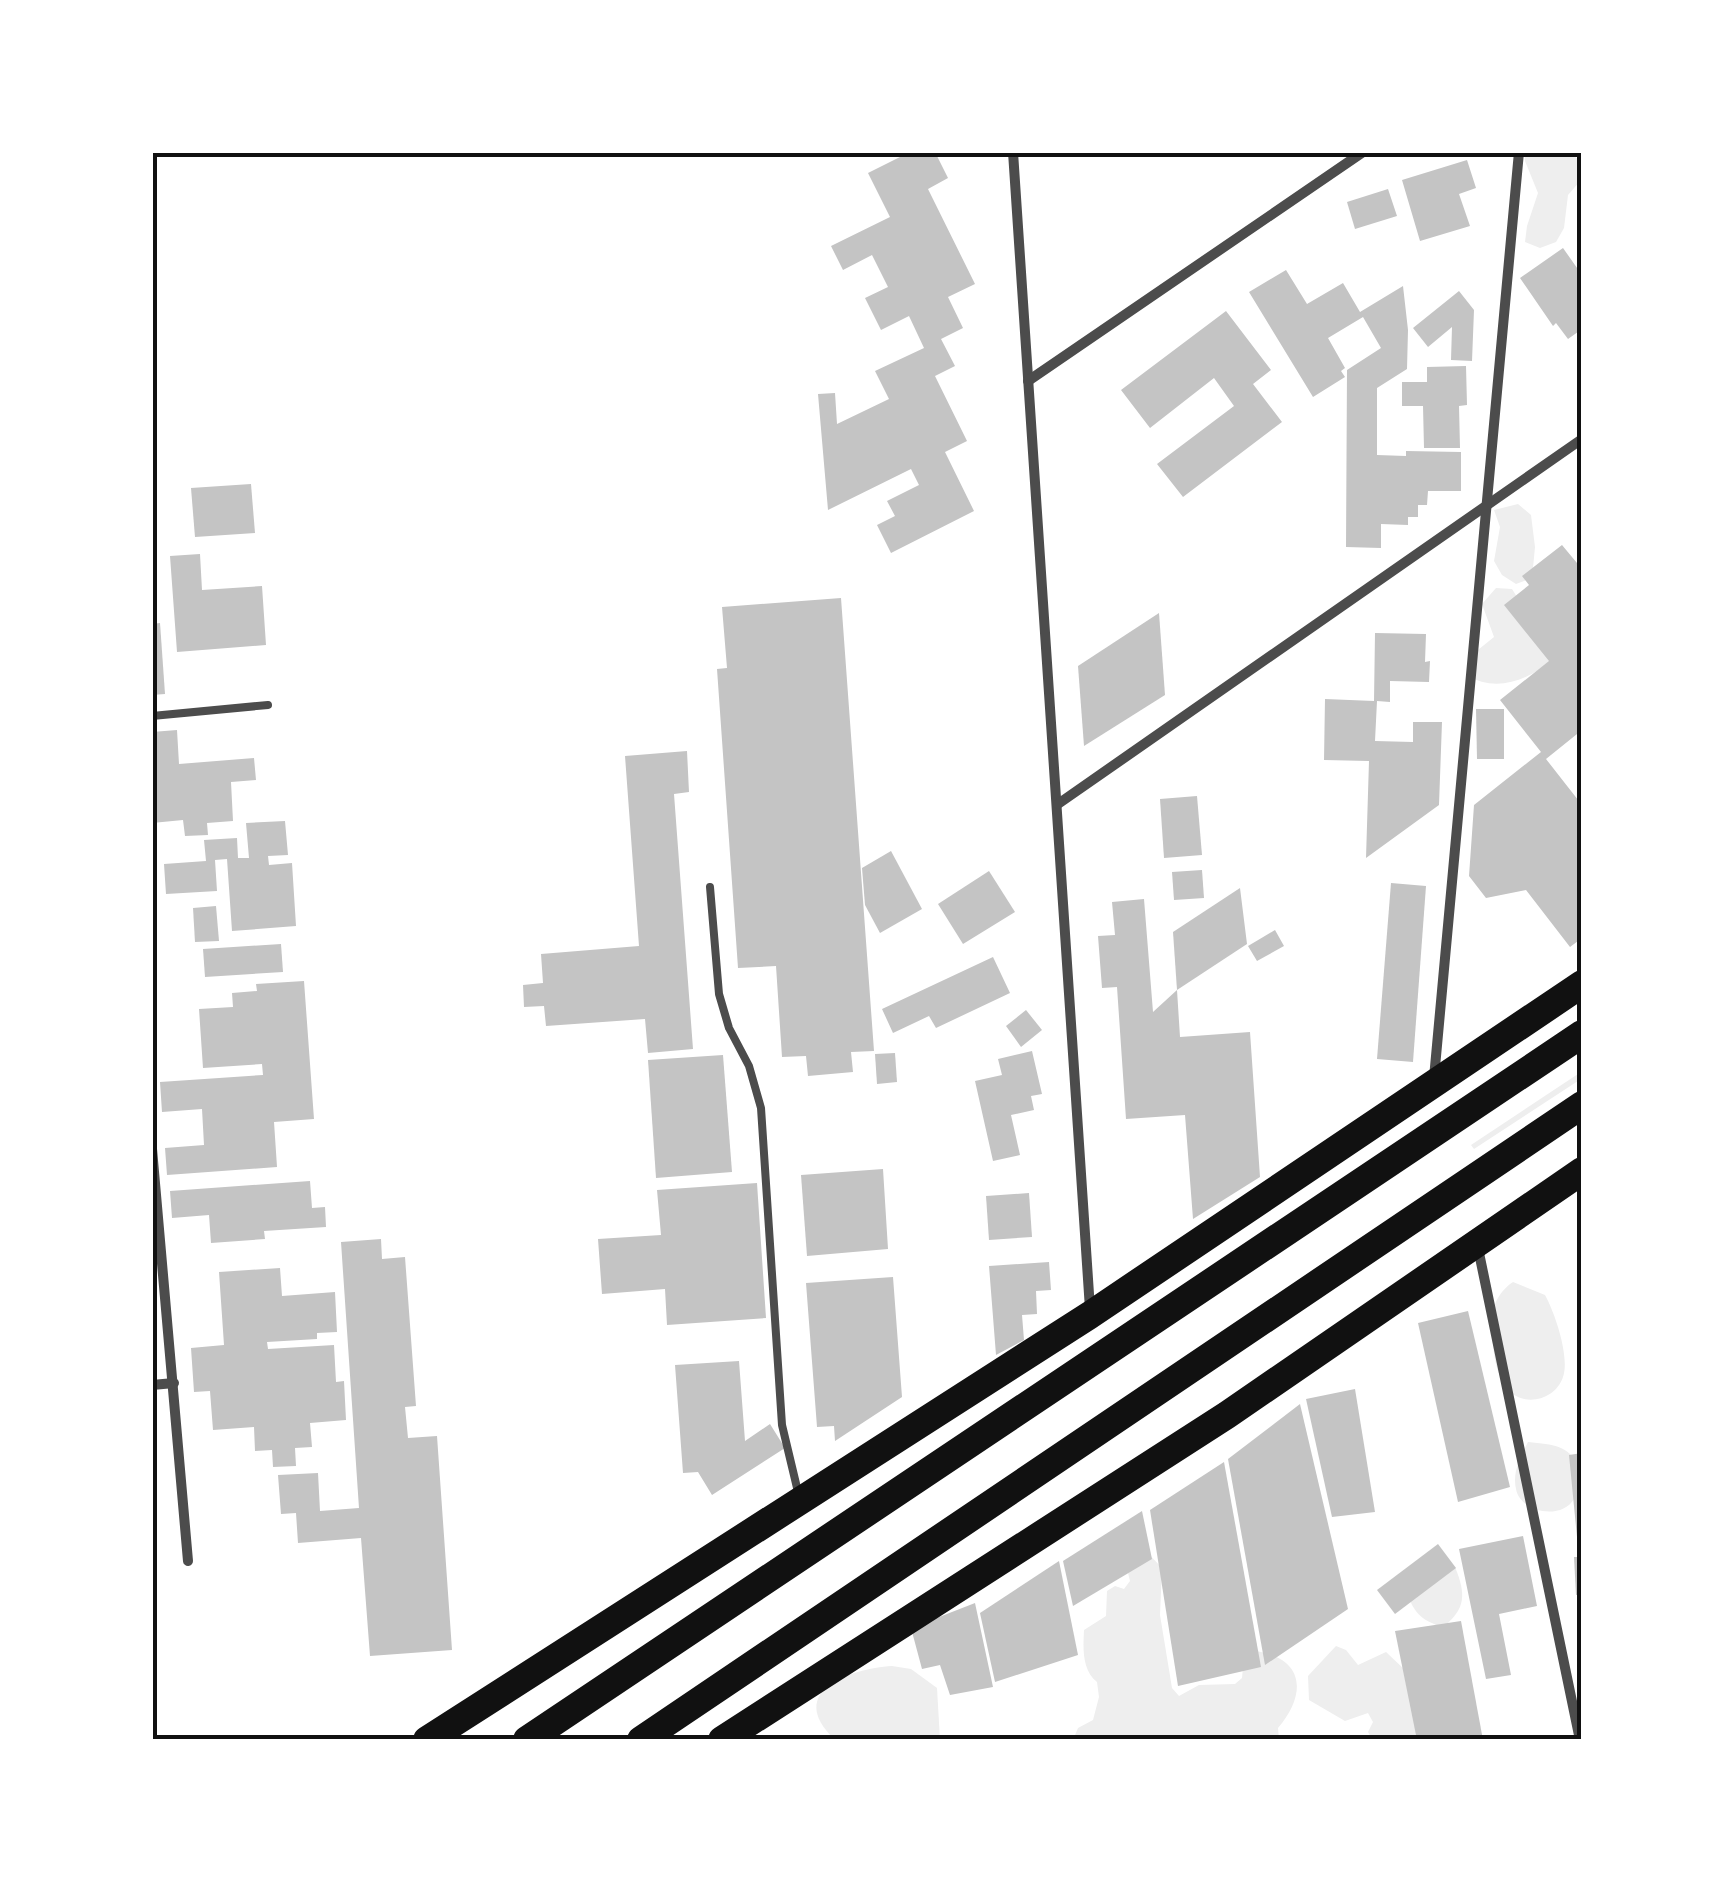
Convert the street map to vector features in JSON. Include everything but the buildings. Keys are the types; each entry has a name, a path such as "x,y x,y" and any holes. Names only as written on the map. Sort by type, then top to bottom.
{"highway":[{"path":"427,1740 1090,1315 1582,984"},
{"path":"527,1740 1582,1034"},
{"path":"640,1740 1582,1104"},
{"path":"722,1740 1227,1414 1582,1172"}],"street":[{"path":"1013,152 1090,1315"},
{"path":"1028,382 1363,152"},
{"path":"1433,1084 1519,152"},
{"path":"1058,804 1582,439"},
{"path":"152,1148 188,1561"},
{"path":"1477,1242 1580,1740"},
{"path":"152,1384 174,1383"}],"lane":[{"path":"152,716 268,705"},
{"path":"710,887 719,994 729,1028 749,1066 761,1108 782,1426 800,1502"}],"shaded area":[{"path":"1525,153 1572,153 1581,163 1581,180 1568,195 1564,228 1556,242 1540,248 1525,242 1538,193"},
{"path":"1518,504 1531,515 1535,547 1532,578 1516,584 1502,575 1494,561 1500,527 1494,510"},
{"path":"1496,588 1512,589 1555,658 1524,678 1501,684 1467,675 1468,658 1494,637 1482,604"},
{"path":"1581,1072 1581,1079 1474,1149 1471,1145"},
{"path":"1513,1282 1545,1295 1563,1347 1563,1377 1553,1392 1538,1399 1513,1394 1496,1363 1493,1313 1497,1299"},
{"path":"1528,1442 1559,1447 1581,1467 1577,1492 1568,1506 1542,1511 1519,1497 1515,1476"},
{"path":"1144,1549 1162,1568 1160,1615 1172,1688 1179,1696 1199,1685 1235,1684 1255,1651 1272,1655 1292,1669 1297,1691 1278,1728 1279,1739 1073,1740 1078,1728 1093,1720 1099,1697 1097,1682 1084,1659 1084,1630 1106,1616 1107,1591 1115,1586 1124,1589 1130,1581 1126,1565"},
{"path":"1455,1567 1462,1600 1456,1614 1443,1627 1420,1615 1407,1593"},
{"path":"1336,1646 1346,1650 1358,1665 1386,1652 1406,1671 1418,1739 1372,1739 1368,1732 1373,1722 1368,1713 1345,1721 1309,1700 1308,1676"},
{"path":"892,1666 911,1669 937,1688 940,1740 834,1739 816,1708 819,1696 842,1678"}]}
